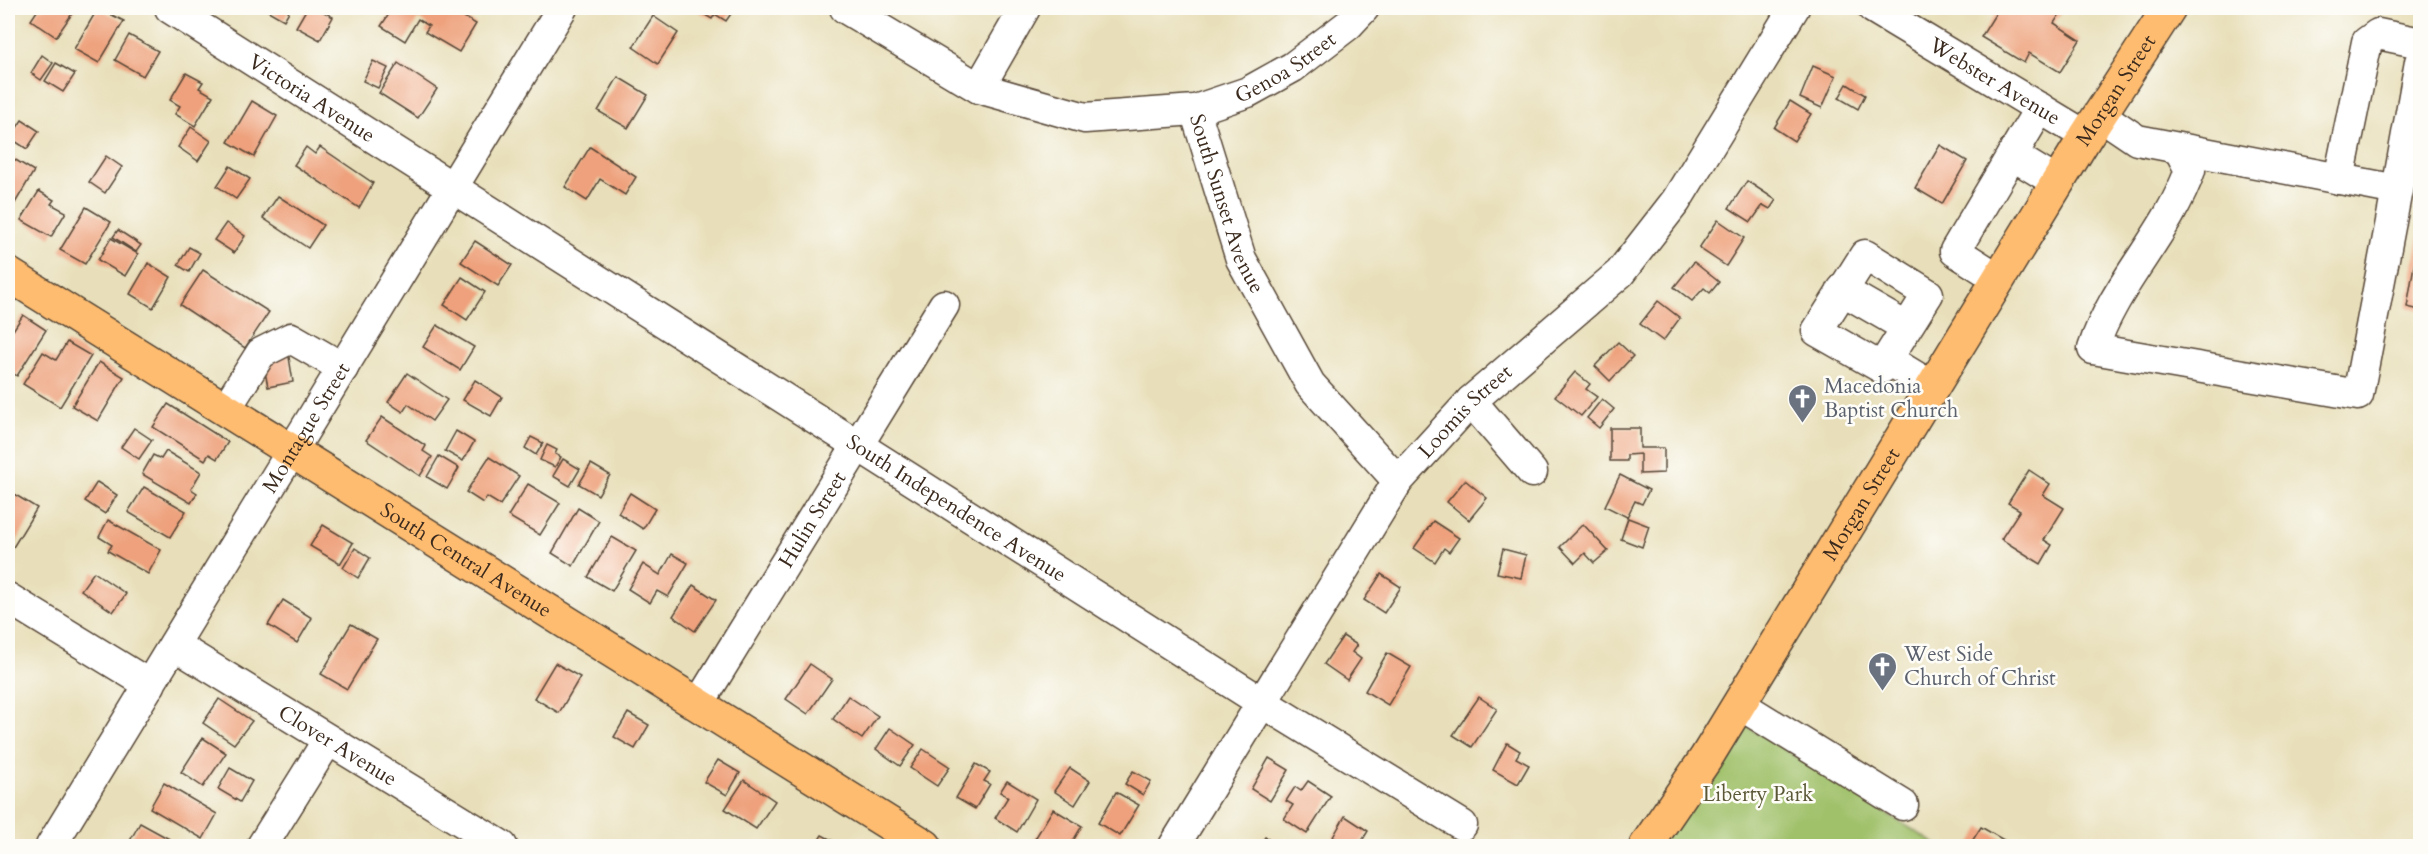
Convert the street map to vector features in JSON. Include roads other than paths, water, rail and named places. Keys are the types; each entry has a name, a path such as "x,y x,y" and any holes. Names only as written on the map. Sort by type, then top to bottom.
{"main road":[{"name":"Morgan Street","path":"1646,846 1740,704 2093,125 2169,8"},
{"name":"South Central Avenue","path":"8,273 925,846"}],"street":[{"name":"Victoria Avenue","path":"170,8 453,188"},
{"name":"Montague Street","path":"51,846 562,8"},
{"name":"South Sunset Avenue","path":"845,8 979,88 1085,118 1196,110 1241,260 1310,384 1398,481"},
{"path":"979,88 1025,8"},
{"name":"Genoa Street","path":"1196,110 1248,92 1293,67 1348,25 1364,8"},
{"name":"Loomis Street","path":"1174,846 1398,481 1471,401 1620,273 1676,201 1794,8"},
{"name":"Webster Avenue","path":"1873,8 2040,108 2137,140 2397,190"},
{"path":"2338,179 2367,42 2378,34 2416,42 2421,47"},
{"path":"2179,149 2190,170 2181,196 2101,324 2093,349 2358,395 2421,62"},
{"path":"1999,279 1955,251 2040,108"},
{"path":"2012,155 2058,183"},
{"name":"South Independence Avenue","path":"453,188 859,444 1263,703 1462,825"},
{"path":"1865,255 1928,294 1906,327 1882,368 1817,331 1865,255"},
{"path":"1842,290 1906,327"},
{"name":"Hulin Street","path":"698,705 944,305"},
{"path":"225,410 261,353 291,338 343,368"},
{"path":"1887,359 1933,387"},
{"path":"1471,401 1532,472"},
{"path":"8,598 150,685"},
{"name":"Clover Avenue","path":"174,645 502,846"},
{"path":"1740,704 1903,804"},
{"path":"262,846 328,740"}],"place":[{"name":"Macedonia Baptist Church","path":"1803,424"},
{"name":"West Side Church of Christ","path":"1883,692"}],"park label":[{"name":"Liberty Park","path":"1758,794"}]}
